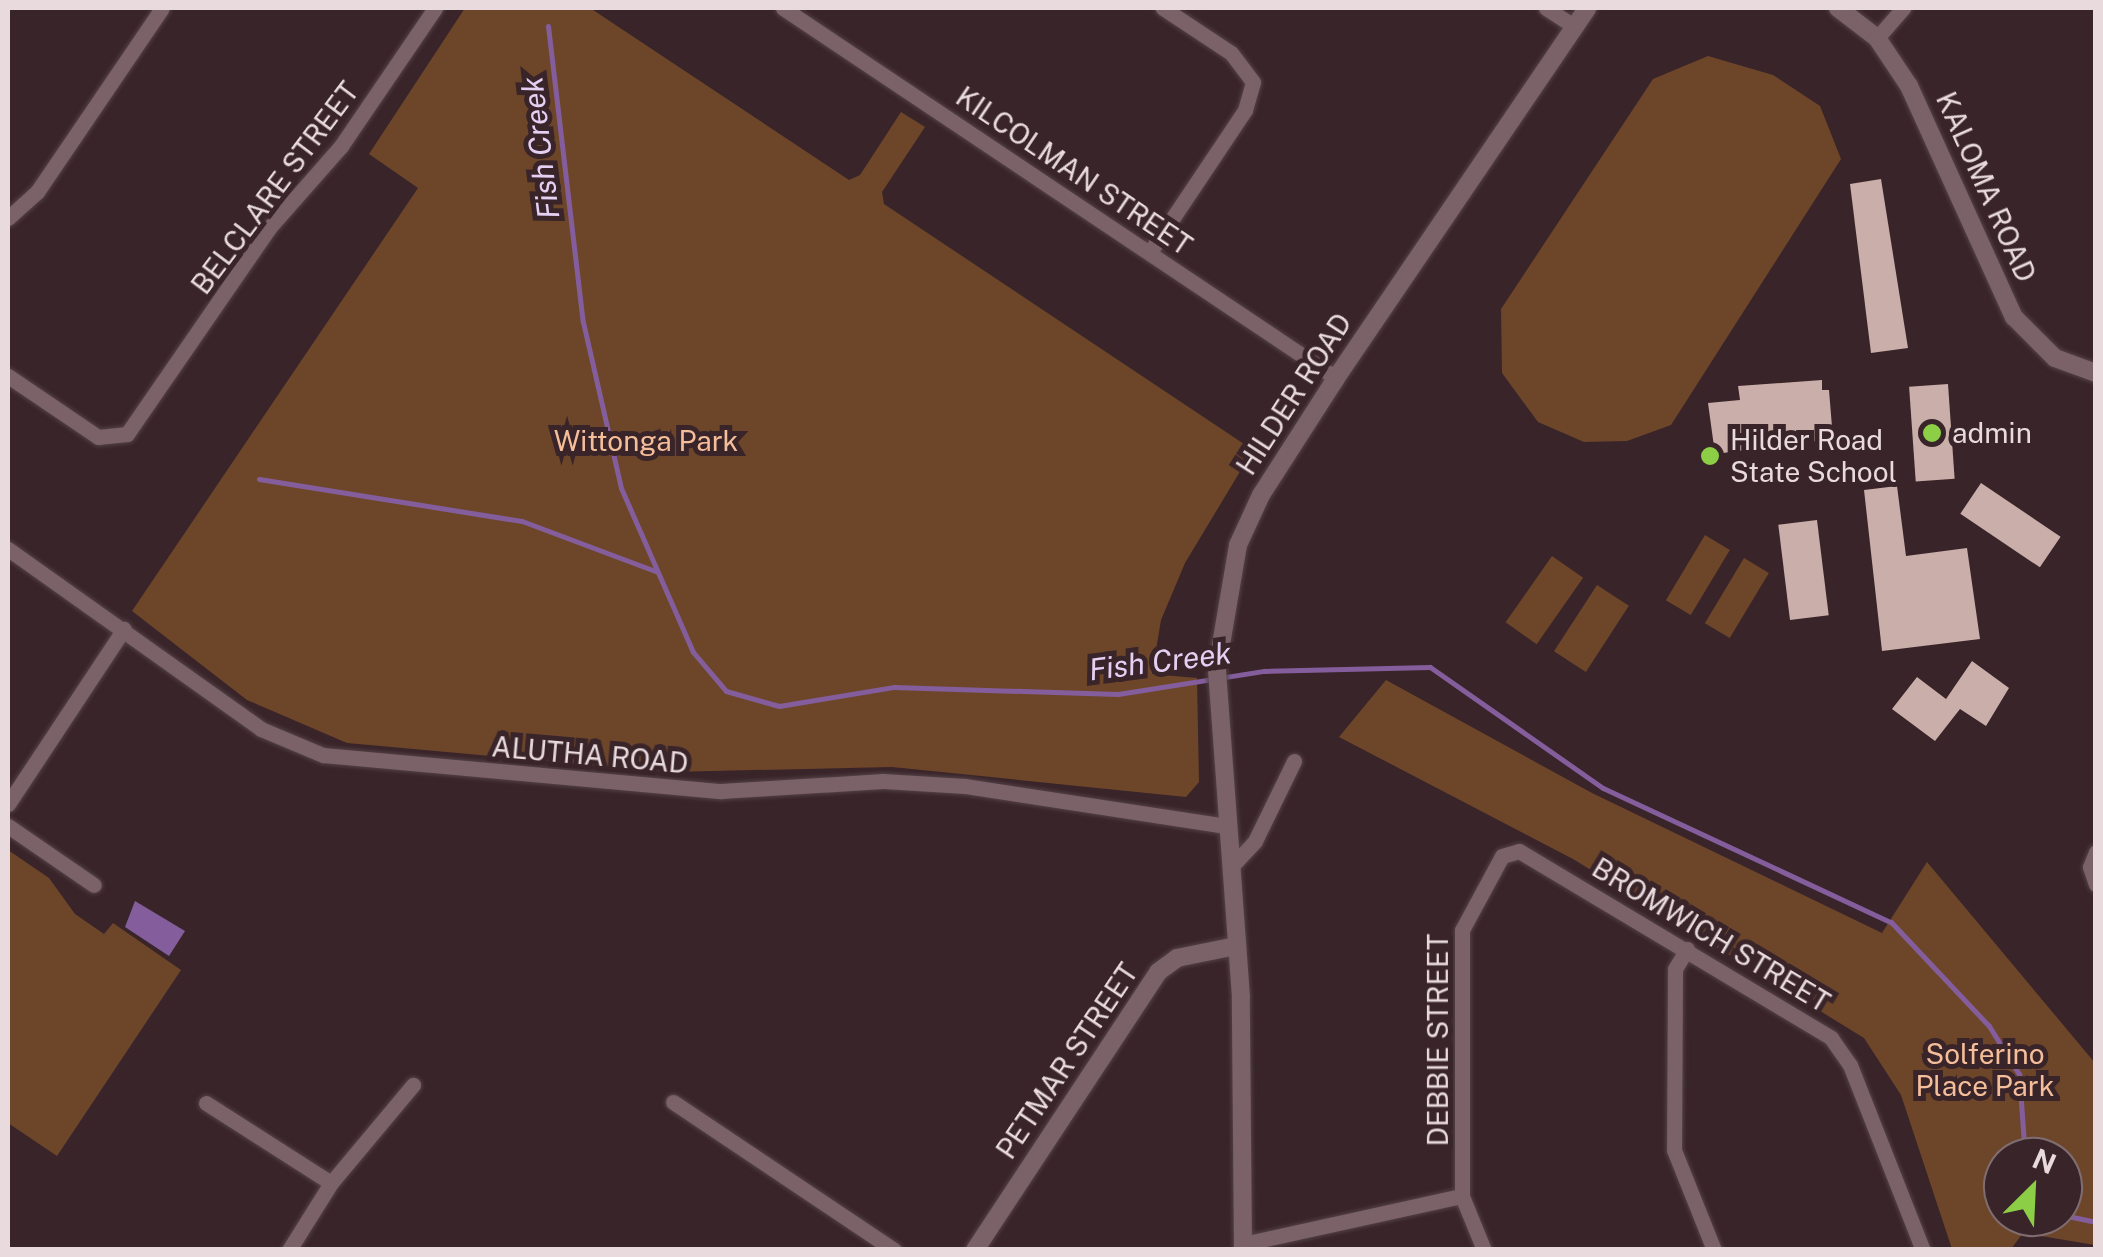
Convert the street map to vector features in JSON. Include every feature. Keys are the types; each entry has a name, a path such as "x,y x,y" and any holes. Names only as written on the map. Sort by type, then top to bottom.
{"street":[{"path":"8,218 37,192 162,8"},
{"name":"BELCLARE STREET","path":"8,376 82,428 114,439 142,420 269,228 342,146 436,8"},
{"name":"KILCOLMAN STREET","path":"783,8 1336,378"},
{"path":"1150,252 1245,110 1253,82 1231,53 1163,8"},
{"path":"1546,8 1574,26"},
{"name":"HILDER ROAD","path":"1243,1247 1236,946 1217,668 1238,544 1261,495 1336,378 1587,8"},
{"name":"KALOMA ROAD","path":"1838,8 1876,38 1909,86 2014,317 2055,358 2096,373"},
{"path":"1876,38 1903,8"},
{"name":"ALUTHA ROAD","path":"8,550 261,729 323,755 721,792 883,782 964,786 1227,826"},
{"path":"8,804 124,629"},
{"path":"1231,868 1255,840 1294,761"},
{"path":"8,826 94,885"},
{"name":"BROMWICH STREET","path":"1519,851 1817,1027 1842,1051 1922,1250"},
{"name":"DEBBIE STREET","path":"1484,1250 1462,1196 1462,930 1471,902 1502,856 1519,851"},
{"path":"2096,852 2090,866 2096,884"},
{"name":"PETMAR STREET","path":"975,1250 1158,972 1178,958 1236,946"},
{"path":"1686,949 1675,968 1674,1150 1714,1250"},
{"path":"289,1250 331,1183 412,1085"},
{"path":"672,1102 894,1250"},
{"path":"206,1104 331,1183"},
{"path":"1243,1247 1462,1196"}],"green space":[{"name":"Wittonga Park","path":"465,8 590,8 849,180 860,175 901,112 925,127 882,192 884,204 1253,450 1185,563 1161,620 1152,674 1197,678 1199,782 1186,797 892,767 668,772 347,743 247,700 132,611 418,188 369,154"},
{"path":"1708,56 1773,75 1820,106 1841,159 1671,425 1627,441 1584,442 1538,422 1502,373 1501,309 1653,79"},
{"path":"1705,535 1730,550 1691,615 1666,600"},
{"path":"1552,556 1583,578 1537,644 1506,622"},
{"path":"1744,558 1769,573 1730,638 1705,623"},
{"path":"1597,585 1629,606 1586,672 1554,651"},
{"name":"Solferino Place Park","path":"1386,680 1592,793 1882,933 1927,862 2095,1063 2095,1245 2047,1237 2083,1237 2083,1137 1983,1137 1983,1237 2020,1237 2011,1249 1952,1249 1901,1095 1864,1038 1573,859 1339,737"},
{"path":"8,850 49,878 75,914 104,934 113,923 181,970 57,1156 8,1123"}],"shaded area":[{"path":"135,901 185,931 169,956 125,927"}],"building":[{"path":"1881,179 1908,348 1871,353 1850,184"},
{"path":"1822,380 1822,390 1829,390 1833,439 1715,454 1708,403 1740,400 1738,386"},
{"name":"admin","path":"1948,384 1955,479 1916,481 1909,387"},
{"path":"1981,483 2061,537 2040,567 1960,514"},
{"path":"1897,486 1906,556 1967,548 1980,639 1882,651 1864,490"},
{"path":"1817,520 1829,615 1790,620 1778,525"},
{"path":"1972,661 2009,688 1986,726 1960,709 1935,741 1892,709 1917,677 1946,699"}],"waterway":[{"name":"Fish Creek","path":"548,26 583,322 621,488 693,652 726,691 779,706 894,687 1118,694 1264,671 1430,667 1603,788 1891,922 1989,1026 2019,1074 2024,1137"},
{"path":"259,479 522,521 658,572"},
{"name":"Fish Creek","path":"2083,1219 2096,1222"}],"place":[{"name":"admin","path":"1932,433"},
{"name":"Hilder Road State School","path":"1710,456"}]}
